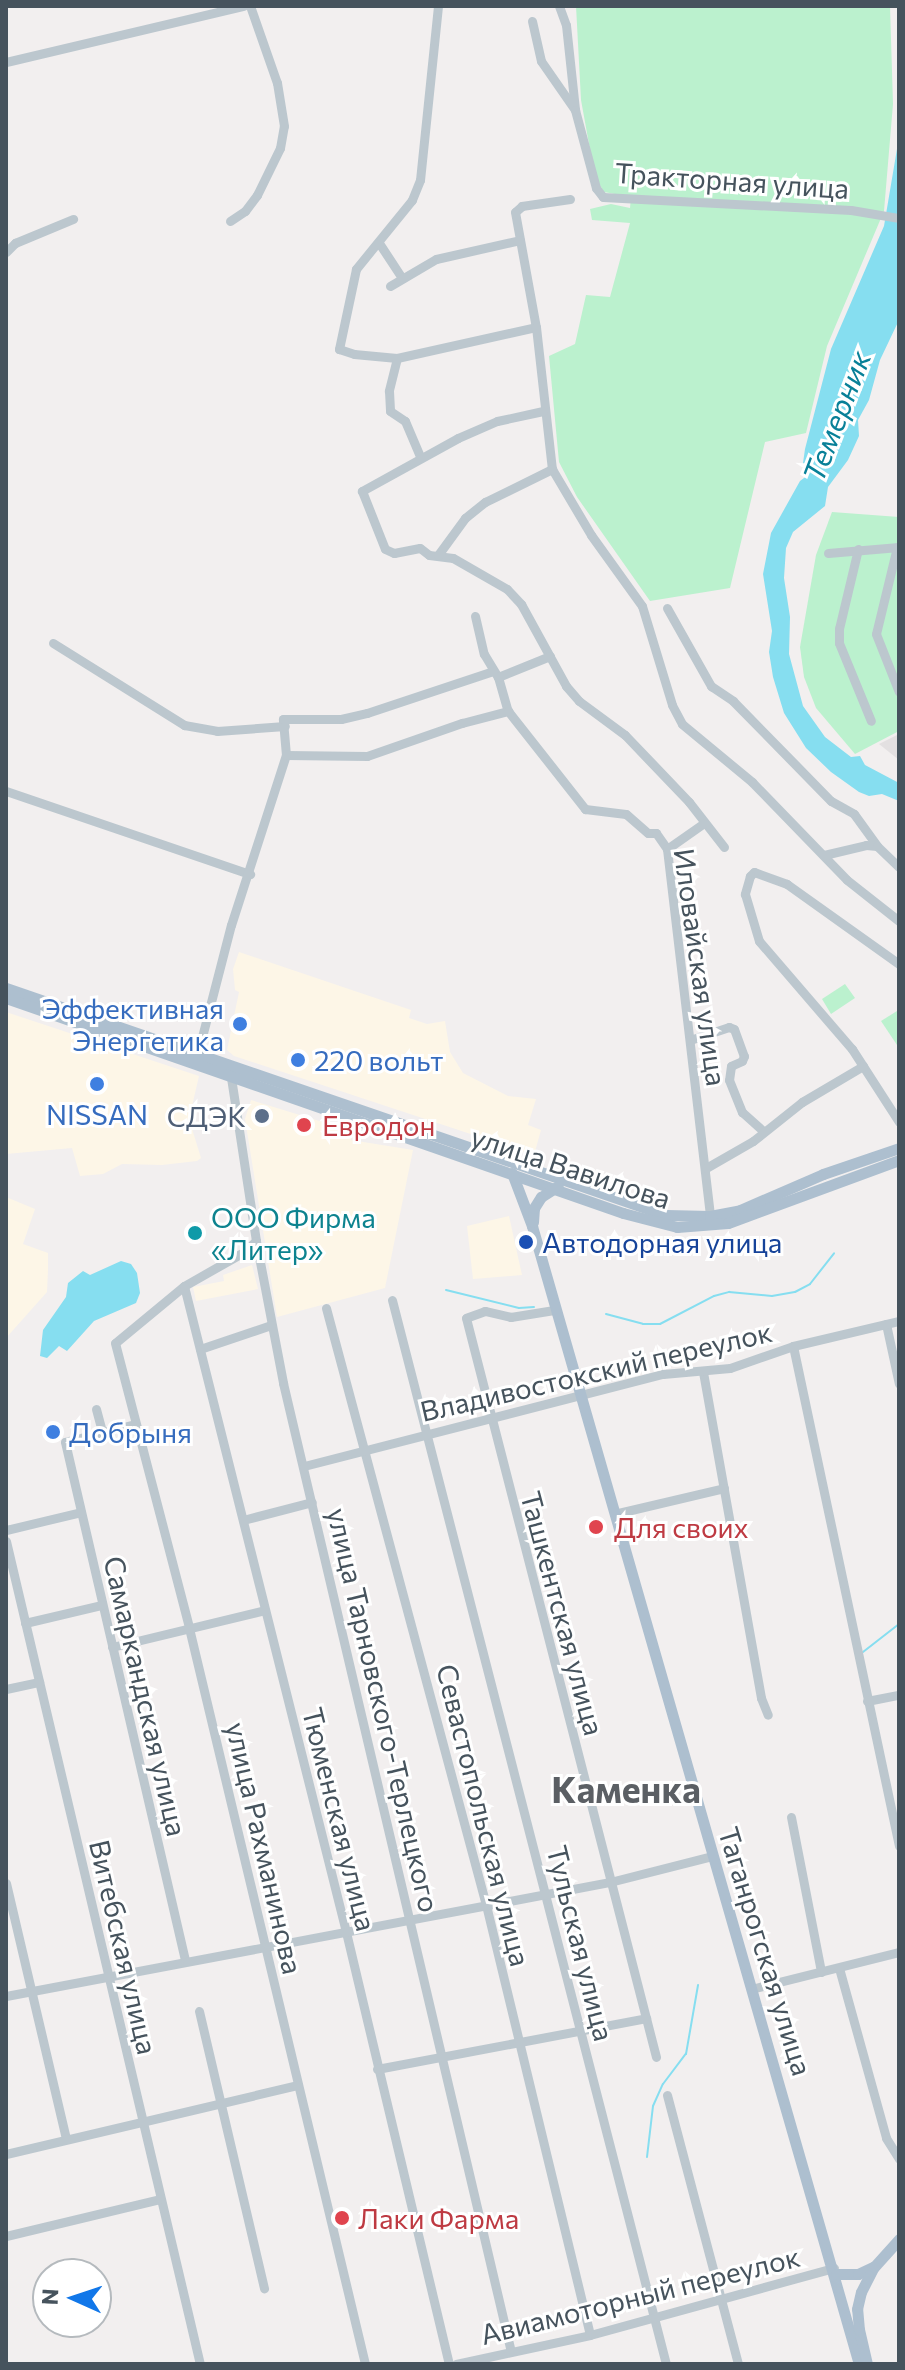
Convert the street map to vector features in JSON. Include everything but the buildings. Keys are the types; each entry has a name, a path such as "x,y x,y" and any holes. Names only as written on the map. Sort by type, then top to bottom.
{"main road":[{"name":"улица Вавилова","path":"6,988 553,1188 644,1220 677,1227 710,1226 760,1212 899,1160"},
{"name":"улица Вавилова","path":"6,998 196,1059"},
{"name":"улица Вавилова","path":"230,1071 666,1215 710,1216 748,1207 823,1174 899,1148"},
{"name":"Таганрогская улица","path":"512,1173 532,1226 712,1856 835,2271 859,2364"},
{"path":"532,1226 534,1208 553,1188 566,1183"},
{"path":"867,2364 857,2309 861,2292 874,2267 899,2239"},
{"path":"835,2271 858,2274 874,2267"}],"street":[{"path":"6,62 243,6"},
{"path":"230,221 245,211 257,195 280,148 284,126 277,83 250,6"},
{"path":"438,6 420,180 412,200 353,278 339,349 354,354 397,358 536,327"},
{"name":"Тракторная улица","path":"559,6 566,25 575,110 596,188 603,197 899,218"},
{"name":"Тракторная улица","path":"532,21 541,61 575,110"},
{"path":"570,199 522,206 515,212 536,327 543,411 552,469 591,535 642,606 672,705 682,724 752,782 872,902 899,921"},
{"path":"6,252 15,243 73,219"},
{"path":"390,286 436,259 520,240"},
{"path":"379,243 402,278"},
{"path":"397,358 389,391 390,411 405,421 420,456"},
{"path":"543,411 497,421 420,456 362,491 385,549 394,553 420,548 429,555 453,558 507,589 521,604 579,701 625,735 689,802 724,847"},
{"path":"438,555 465,518 485,502 552,469"},
{"path":"828,553 898,547 876,634 899,692"},
{"path":"858,549 839,629 839,643 871,721"},
{"path":"667,608 711,686 733,701 831,801 854,814 877,846 899,867"},
{"name":"Иловайская улица","path":"475,616 484,654 496,674 508,711 585,809 626,814 648,833 656,833 667,849 710,1216"},
{"path":"53,643 184,725 217,731 284,722 341,719 550,656"},
{"path":"286,755 367,756 462,723 508,711"},
{"path":"196,1059 231,925 286,755 284,722"},
{"path":"6,791 250,874"},
{"path":"667,849 704,823"},
{"path":"824,855 866,845 877,846"},
{"path":"899,964 795,888 768,875 754,872 750,876 745,894 759,941 863,1066 899,1122"},
{"path":"690,1040 729,1027 734,1029 744,1056 742,1061 731,1066 729,1080 742,1112 763,1131"},
{"path":"706,1168 802,1102 863,1066"},
{"name":"улица Тарновского-Терлецкого","path":"230,1071 271,1325 511,2352"},
{"path":"184,1286 256,1241"},
{"name":"улица Рахманинова","path":"184,1286 115,1343 189,1628 365,2364"},
{"name":"Тюменская улица","path":"184,1286 346,1932 449,2364"},
{"name":"Тульская улица","path":"392,1300 666,2364"},
{"name":"Севастопольская улица","path":"326,1308 486,1905 590,2335"},
{"name":"Ташкентская улица","path":"554,1310 511,1317 485,1311 466,1318 656,2057"},
{"name":"Владивостокский переулок","path":"304,1466 663,1374 703,1372 738,1365 793,1346 899,1321"},
{"path":"886,1324 899,1384"},
{"path":"200,1349 271,1325"},
{"path":"793,1346 899,1846"},
{"path":"703,1372 761,1698 768,1715"},
{"path":"96,1409 102,1432 135,1424"},
{"name":"Самаркандская улица","path":"102,1432 65,1442 185,1960"},
{"path":"614,1514 724,1488"},
{"path":"243,1520 312,1502"},
{"path":"6,1530 81,1512"},
{"name":"Витебская улица","path":"6,1541 200,2364"},
{"path":"25,1623 102,1605"},
{"path":"112,1647 265,1610"},
{"path":"6,1689 39,1682"},
{"path":"867,1701 899,1695"},
{"path":"791,1817 821,1972"},
{"path":"6,1996 610,1882 712,1856"},
{"path":"6,1883 10,1918 66,2139"},
{"path":"751,1989 899,1952"},
{"path":"839,1968 886,2138 899,2159"},
{"path":"199,2011 264,2288"},
{"path":"377,2069 646,2018"},
{"path":"6,2154 298,2085"},
{"path":"667,2095 738,2364"},
{"path":"6,2236 160,2199"},
{"name":"Авиамоторный переулок","path":"456,2364 590,2335 835,2271"}],"shaded area":[{"path":"899,734 899,760 879,744"},
{"path":"239,952 411,1010 409,1018 427,1024 445,1021 450,1052 463,1073 508,1096 536,1099 528,1125 541,1130 534,1155 234,1056 227,1050 239,992 235,990 233,969"},
{"path":"6,1012 199,1076 189,1119 201,1158 162,1165 122,1164 103,1174 80,1176 72,1148 6,1154"},
{"path":"251,1100 352,1131 351,1140 413,1150 385,1288 277,1317 245,1119"},
{"path":"6,1197 35,1209 23,1244 48,1253 48,1270 47,1292 6,1338"},
{"path":"509,1216 522,1275 473,1279 467,1226"},
{"path":"252,1265 258,1289 196,1301 193,1287 224,1281 223,1275"}],"green space":[{"path":"576,6 890,6 893,104 884,211 827,346 806,433 765,442 730,588 650,601 577,497 559,462 549,356 575,344 586,295 610,297 630,223 592,220 590,209 611,204 630,208 631,197 604,192 595,177 581,100"},
{"path":"832,512 899,517 899,731 855,754 816,708 804,677 800,647 816,555"},
{"path":"845,984 855,998 831,1014 822,999"},
{"path":"897,1011 899,1014 899,1048 881,1021"}],"water":[{"name":"Темерник","path":"899,137 899,320 880,360 869,400 858,420 859,436 848,460 828,487 825,506 793,532 786,548 784,578 790,617 789,654 803,706 825,737 851,757 860,756 865,765 899,783 899,801 882,794 869,796 859,792 831,772 806,748 784,713 769,652 772,631 763,574 771,533 800,481 808,475 803,463 805,449 831,349 884,226"},
{"path":"121,1261 131,1264 137,1273 140,1293 136,1303 94,1321 67,1351 59,1346 47,1358 40,1356 43,1330 66,1297 68,1283 83,1271 90,1275"}],"waterway":[{"path":"606,1314 643,1324 660,1324 714,1296 729,1292 772,1296 795,1292 810,1284 834,1253"},
{"path":"446,1290 519,1308 534,1307"},
{"path":"863,1652 899,1624"},
{"path":"647,2157 653,2106 663,2084 686,2054 698,1985"}],"place":[{"name":"Эффективная Энергетика","path":"240,1024"},
{"name":"220 вольт","path":"298,1060"},
{"name":"NISSAN","path":"97,1084"},
{"name":"СДЭК","path":"262,1116"},
{"name":"Евродон","path":"304,1125"},
{"name":"ООО Фирма «Литер»","path":"195,1233"},
{"name":"Автодорная улица","path":"526,1242"},
{"name":"Добрыня","path":"53,1432"},
{"name":"Для своих","path":"596,1527"},
{"name":"Лаки Фарма","path":"342,2218"}],"district":[{"name":"Каменка","path":"626,1789"}]}
